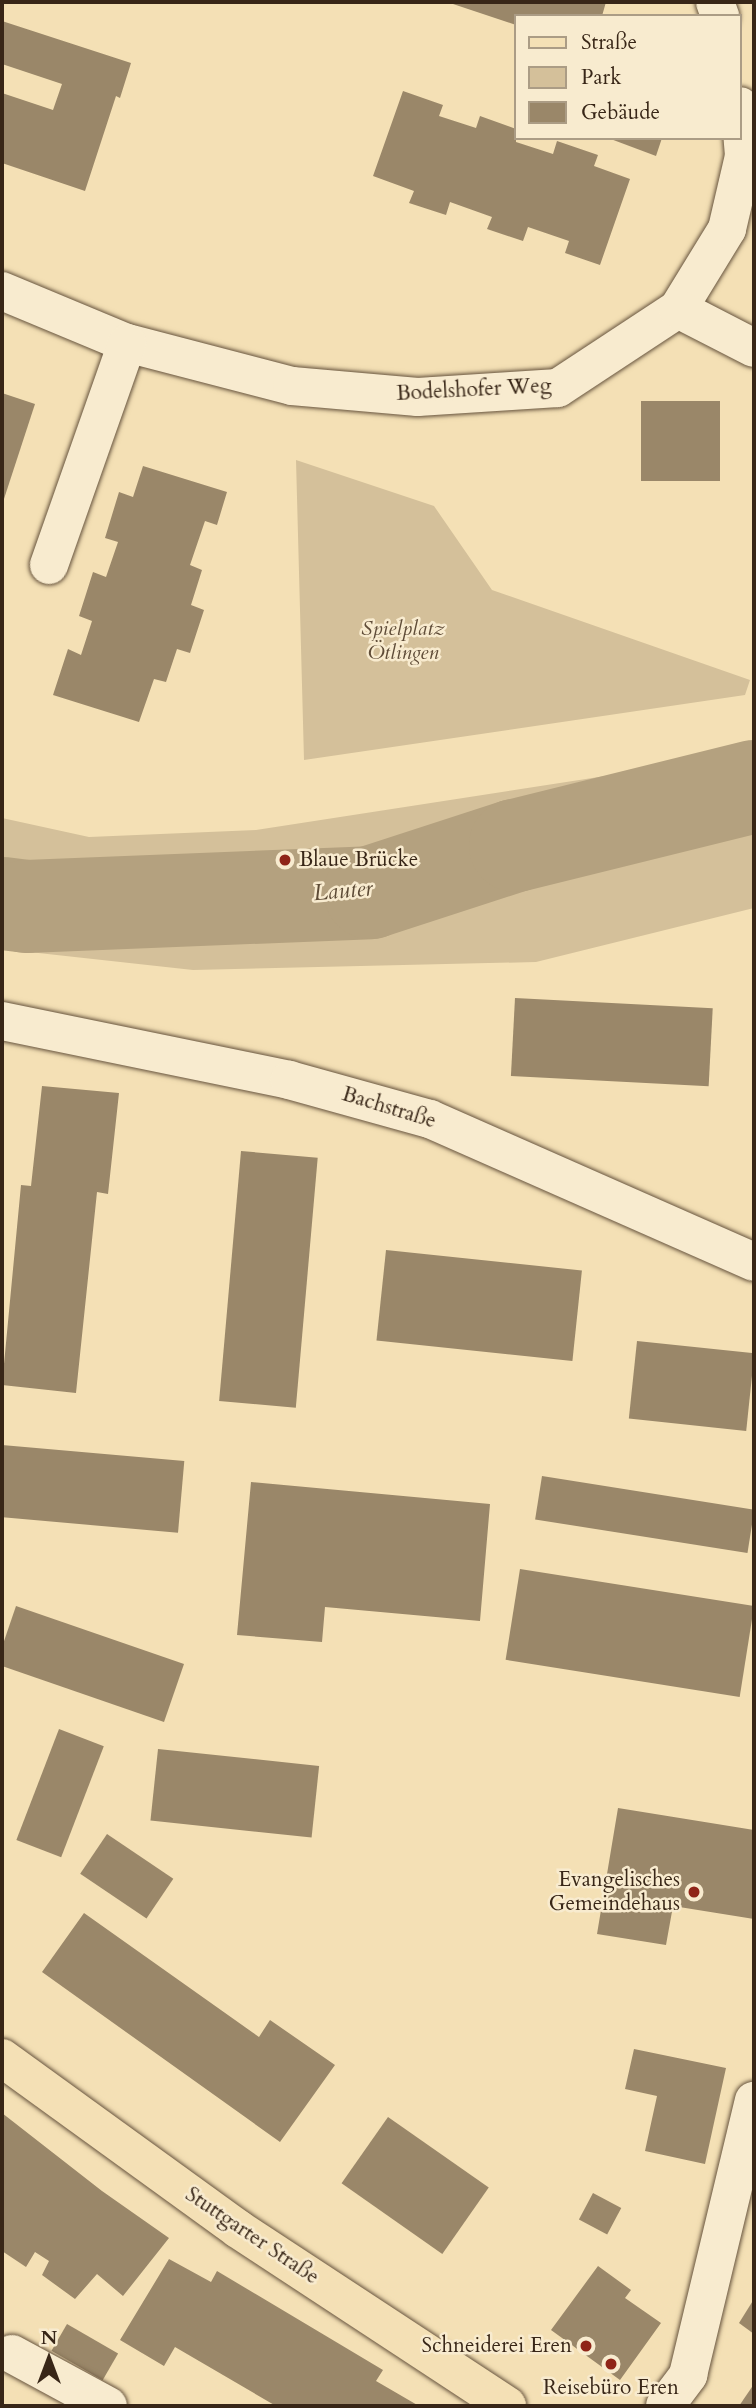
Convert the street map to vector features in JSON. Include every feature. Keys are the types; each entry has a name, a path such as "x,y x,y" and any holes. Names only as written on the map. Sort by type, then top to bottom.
{"main road":[{"name":"Stuttgarter Straße","path":"2,2058 238,2229 507,2406"}],"street":[{"name":"Bodelshofer Weg","path":"2,291 127,343 292,386 418,397 558,388 678,309 727,229 744,156 742,131"},
{"path":"678,309 754,348"},
{"path":"49,565 127,343"},
{"name":"Bachstraße","path":"2,1021 289,1080 430,1119 754,1262"},
{"path":"665,2406 688,2375 754,2101"},
{"path":"12,2354 108,2406"}],"green space":[{"name":"Spielplatz Ötlingen","path":"296,460 434,506 492,590 750,680 745,695 304,760"},
{"path":"754,753 754,908 536,962 193,970 2,949 2,818 89,837 256,830"}],"building":[{"path":"447,2 606,2 603,14 514,14 514,24"},
{"path":"2,21 131,63 120,98 116,96 85,191 2,163 2,93 53,110 62,84 2,64"},
{"path":"403,91 443,105 439,116 476,128 480,116 514,128 516,142 553,154 557,141 598,155 594,166 630,179 600,265 565,253 569,241 528,227 523,241 487,229 492,217 450,202 446,215 409,203 414,191 373,176"},
{"path":"613,140 661,140 656,156"},
{"path":"2,393 35,404 2,505"},
{"path":"641,401 720,401 720,481 641,481"},
{"path":"143,466 227,492 217,525 205,521 190,565 202,570 191,605 204,610 190,653 177,649 166,682 154,679 139,722 53,695 68,649 81,655 92,621 79,616 93,572 106,577 118,542 105,538 119,492 133,497"},
{"path":"515,998 713,1008 709,1086 511,1076"},
{"path":"42,1086 119,1093 108,1194 97,1192 76,1393 2,1385 21,1185 31,1186"},
{"path":"241,1151 318,1158 296,1408 219,1401"},
{"path":"386,1250 582,1271 572,1361 376,1341"},
{"path":"637,1341 754,1353 746,1431 629,1419"},
{"path":"2,1445 184,1461 178,1533 2,1517"},
{"path":"542,1476 754,1510 747,1553 535,1519"},
{"path":"251,1482 490,1504 480,1621 325,1607 322,1642 237,1635"},
{"path":"520,1569 754,1606 740,1697 506,1660"},
{"path":"16,1606 184,1664 164,1722 2,1666 2,1647"},
{"path":"59,1729 104,1746 61,1857 16,1840"},
{"path":"158,1749 319,1766 312,1838 150,1821"},
{"path":"618,1808 754,1830 754,1919 673,1906 666,1945 597,1934"},
{"path":"107,1834 173,1879 146,1919 80,1874"},
{"path":"84,1913 259,2037 270,2020 335,2065 280,2142 42,1972"},
{"path":"634,2049 726,2068 705,2164 645,2151 657,2096 625,2089"},
{"path":"2,2113 102,2191 169,2238 123,2296 97,2274 75,2299 42,2275 49,2261 35,2252 26,2267 2,2251"},
{"path":"388,2117 489,2188 442,2254 342,2183"},
{"path":"593,2193 621,2208 607,2235 579,2219"},
{"path":"169,2259 211,2282 217,2271 383,2370 376,2381 419,2406 276,2406 175,2347 164,2366 120,2340"},
{"path":"598,2266 631,2290 625,2298 661,2323 620,2380 551,2330"},
{"path":"754,2299 754,2334 739,2323"},
{"path":"67,2324 118,2354 103,2380 52,2351"},
{"path":"754,2384 754,2406 739,2406"}],"waterway":[{"name":"Lauter","path":"2,903 26,906 370,892 515,845 754,786"}],"place":[{"name":"Blaue Brücke","path":"285,860"},
{"name":"Evangelisches Gemeindehaus","path":"694,1892"},
{"name":"Schneiderei Eren","path":"586,2346"},
{"name":"Reisebüro Eren","path":"611,2364"}]}
